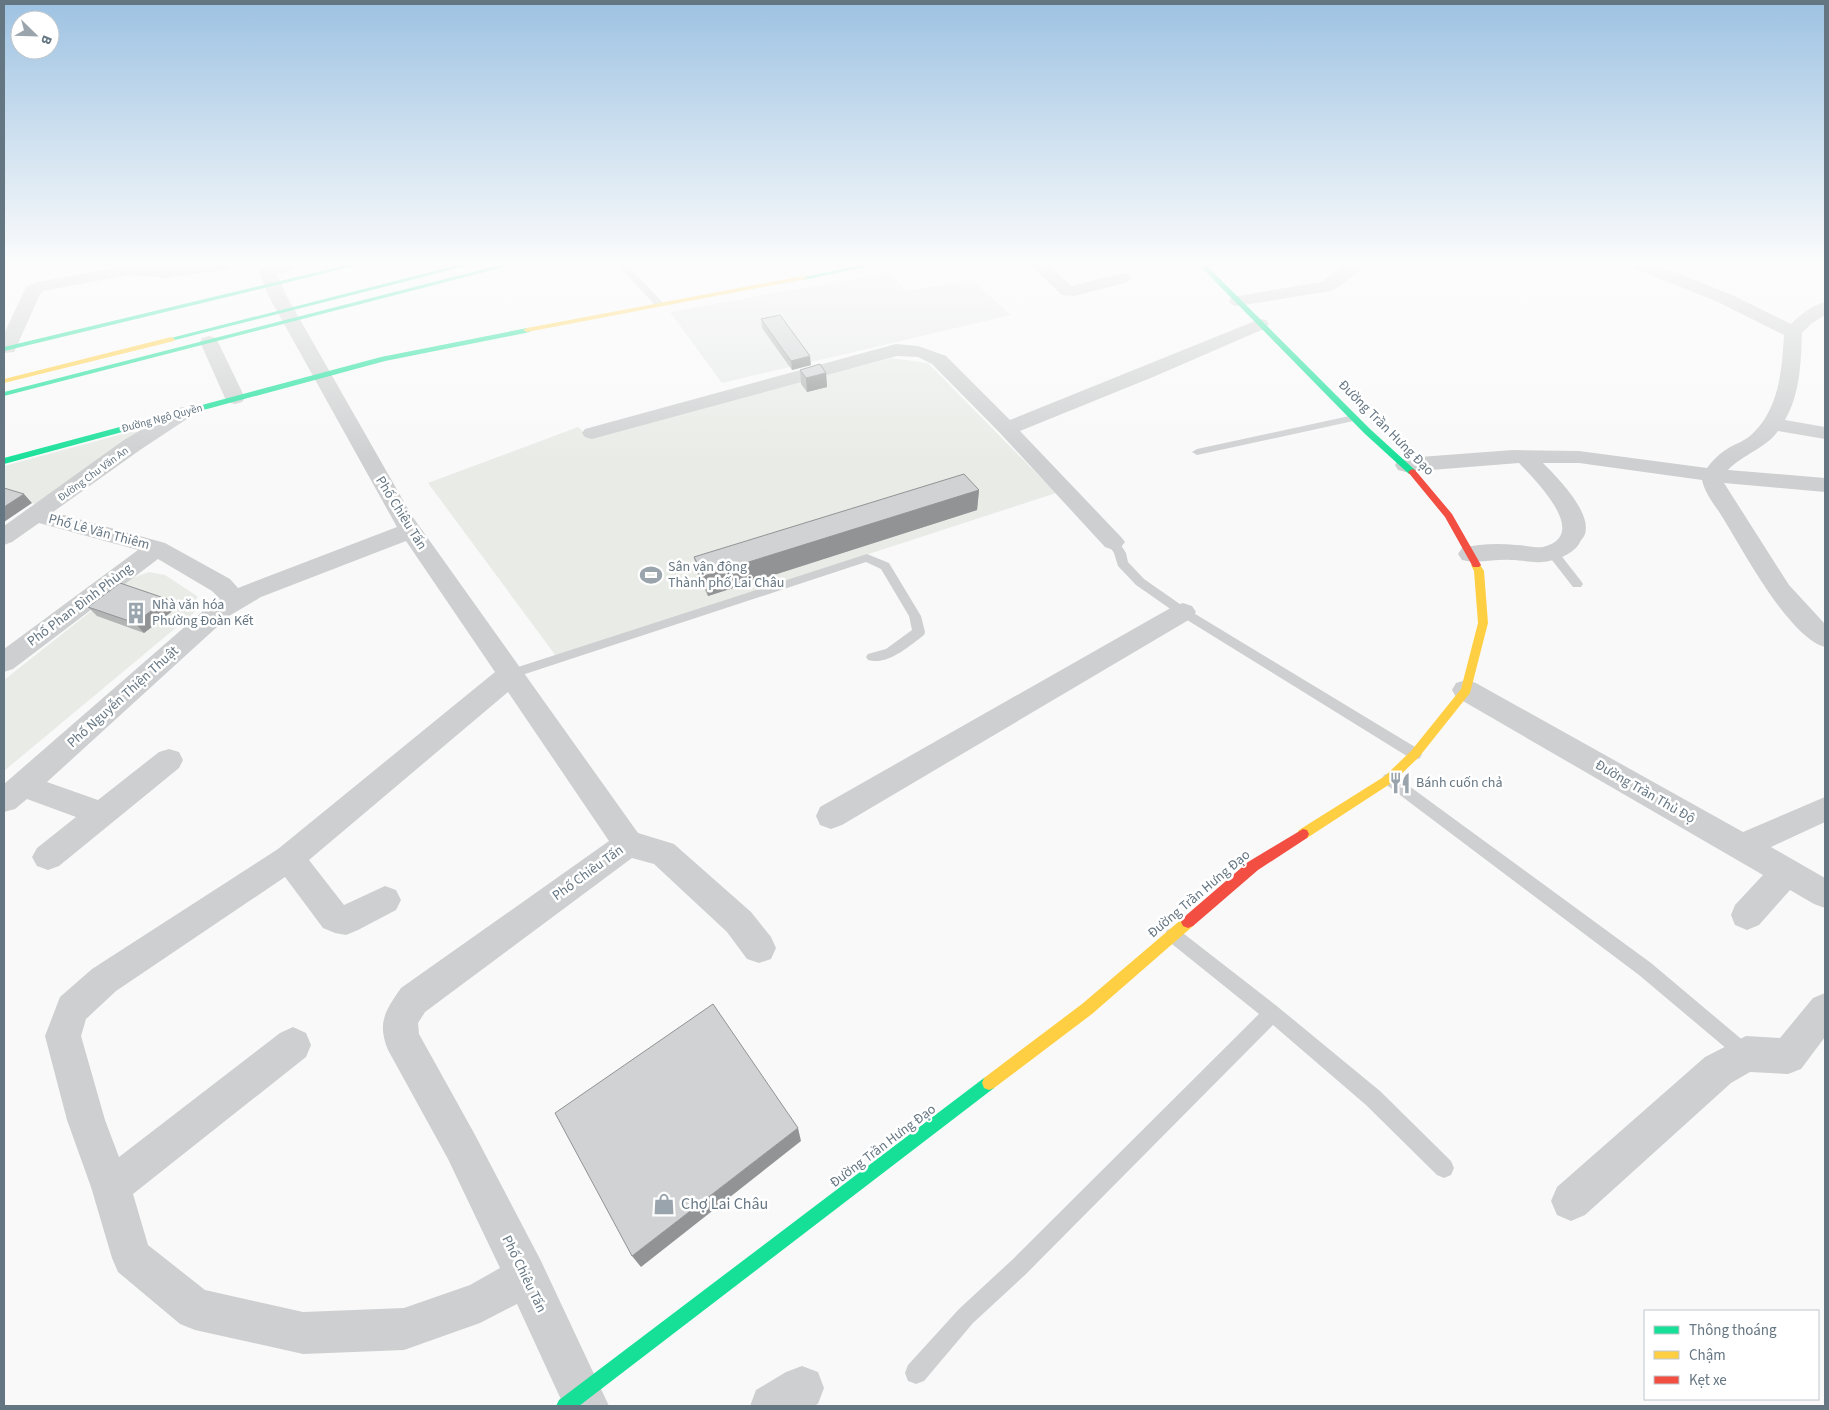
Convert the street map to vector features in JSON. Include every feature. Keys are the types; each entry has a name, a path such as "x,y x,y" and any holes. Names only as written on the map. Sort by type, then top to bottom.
{"main road":[{"path":"5,349 91,331"},
{"path":"4,381 157,331"},
{"path":"4,394 209,342 224,331"},
{"name":"Đường Ngô Quyền","path":"4,461 320,375 384,359 524,331"},
{"name":"Đường Trần Hưng Đạo","path":"577,1402 1087,1009 1253,866 1389,779 1415,754 1466,690 1483,623 1479,571 1450,516 1406,465 1354,418 1267,331"}],"street":[{"path":"5,349 13,331"},
{"name":"Phố Chiêu Tấn","path":"296,331 411,530 628,844 413,1000 400,1020 401,1038 461,1146 526,1276 577,1402"},
{"path":"1007,429 1244,331"},
{"path":"1793,332 1786,388 1772,424 1758,440 1728,457 1712,475 1713,483 1780,591 1825,638"},
{"path":"209,342 235,398"},
{"path":"592,433 896,350 912,350 928,354 939,360 1113,542"},
{"name":"Đường Chu Văn An","path":"4,537 132,445 183,413"},
{"path":"1772,424 1825,433"},
{"path":"1470,554 1507,552 1549,554 1568,544 1575,532 1573,515 1560,496 1525,456"},
{"path":"1406,465 1525,456 1579,456 1712,475 1825,485"},
{"name":"Phố Lê Văn Thiêm","path":"36,515 157,548 221,586 235,600"},
{"name":"Phố Nguyễn Thiện Thuật","path":"14,793 212,616 235,600 252,591 411,530"},
{"name":"Phố Phan Đình Phùng","path":"4,662 157,548"},
{"path":"831,816 1183,612"},
{"path":"511,674 288,858 104,980 72,1009 63,1036 86,1120 111,1187 132,1258 195,1309 303,1333 404,1329 480,1302 526,1276"},
{"name":"Đường Trần Thủ Độ","path":"1466,690 1825,894"},
{"path":"48,857 169,760"},
{"path":"14,793 101,813"},
{"path":"1740,847 1825,809"},
{"path":"628,844 663,853 739,922 759,948"},
{"path":"288,858 335,918 346,920 385,900"},
{"path":"1747,915 1786,872"},
{"path":"1571,1201 1718,1070 1746,1054 1788,1056 1825,1010"},
{"path":"111,1187 293,1045"}],"lane":[{"path":"1197,452 1354,418"},
{"path":"1113,542 1120,553 1122,563 1140,582 1183,612 1415,754"},
{"path":"1552,552 1577,584"},
{"path":"511,674 867,558 885,566 915,616 919,632 890,653 873,657"},
{"path":"1389,779 1645,969 1746,1054"},
{"path":"1173,935 1272,1013 1373,1098 1444,1168"},
{"path":"916,1373 966,1316 1019,1266 1272,1013"}],"shaded area":[{"path":"684,331 944,331 722,383"},
{"name":"Sân vận động Thành phố Lai Châu","path":"892,358 928,363 1056,493 556,656 428,483 578,427 589,436"},
{"path":"130,432 140,432 39,505 4,495 4,466"},
{"path":"149,572 165,575 197,596 196,611 4,771 4,680 133,578"}],"building":[{"path":"769,331 792,331 810,356 791,361"},
{"path":"820,364 826,373 806,378 800,370"},
{"path":"964,474 979,490 704,576 694,557"},
{"path":"4,488 24,494 4,507"},
{"path":"120,583 167,599 135,623 88,607"},
{"name":"Chợ Lai Châu","path":"713,1004 798,1128 632,1256 555,1113"}],"traffic: fast":[{"path":"4,349 80,331"},
{"path":"171,339 204,331"},
{"path":"4,394 251,331"},
{"path":"4,461 384,359 523,331"},
{"path":"1267,331 1367,431 1412,472"},
{"path":"565,1406 989,1083"}],"traffic: slow":[{"path":"4,381 171,339"},
{"path":"1303,834 1389,779 1415,754 1466,690 1483,623 1479,571 1476,565"},
{"path":"989,1083 1087,1009 1188,922"}],"traffic: jam":[{"path":"1412,472 1449,516 1476,565"},
{"path":"1188,922 1253,866 1303,834"}],"place":[{"name":"Sân vận động Thành phố Lai Châu","path":"651,575"},
{"name":"Nhà văn hóa Phường Đoàn Kết","path":"136,613"},
{"name":"Bánh cuốn chả","path":"1400,783"},
{"name":"Chợ Lai Châu","path":"664,1204"}]}
